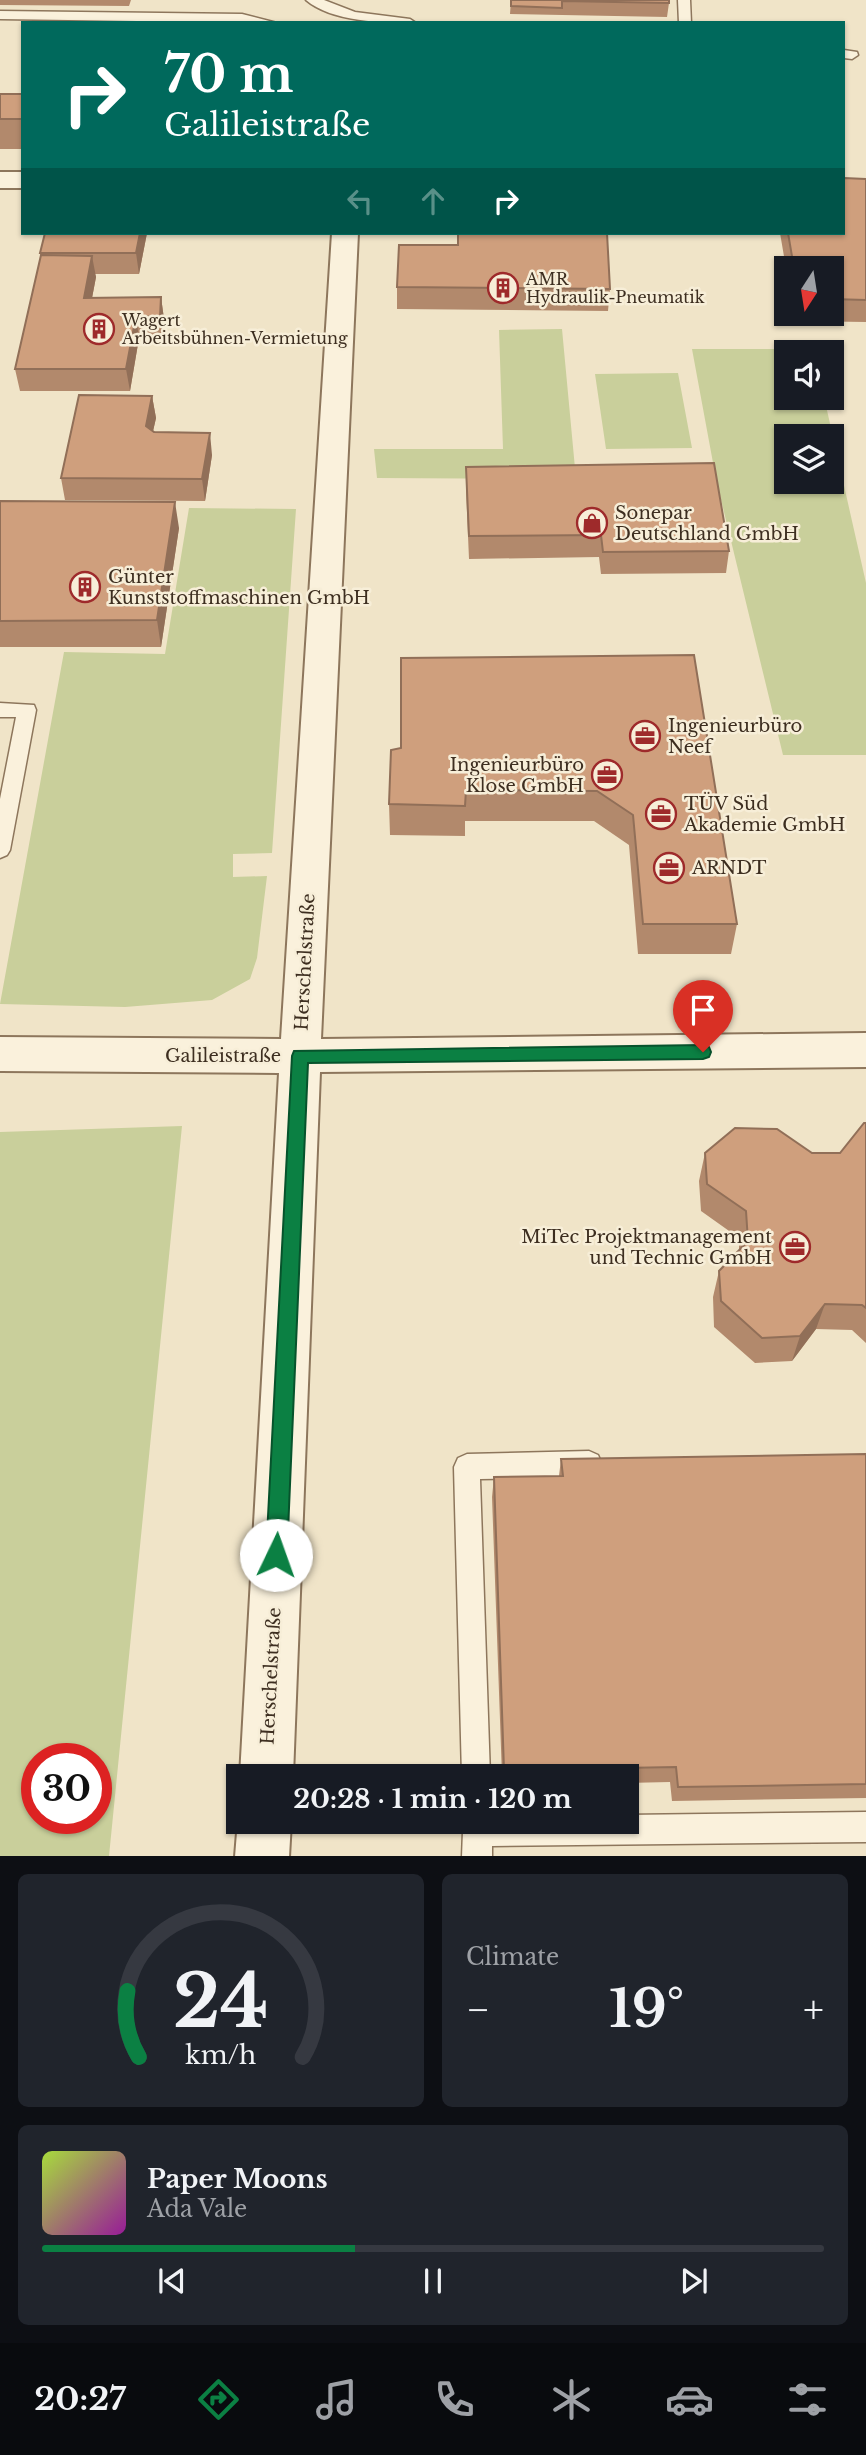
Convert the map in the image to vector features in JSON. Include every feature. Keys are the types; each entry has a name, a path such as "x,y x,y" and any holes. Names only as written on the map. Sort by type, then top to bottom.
{"street":[{"path":"0,180 21,180"},
{"name":"Herschelstraße","path":"267,1764 300,1056 345,235"},
{"name":"Galileistraße","path":"0,1054 300,1056 866,1050"},
{"path":"262,1856 263,1834"}],"lane":[{"path":"312,0 353,15 396,21"},
{"path":"684,0 685,21"},
{"path":"0,15 245,13 266,21"},
{"path":"0,710 27,710 0,850"},
{"path":"476,1764 467,1467 619,1463"},
{"path":"477,1836 866,1827"}],"green space":[{"path":"562,329 576,479 377,478 374,449 503,449 499,330"},
{"path":"692,349 774,349 774,410 827,410 830,424 774,424 774,494 844,494 844,486 866,583 866,755 783,755 716,479"},
{"path":"678,373 692,448 606,449 595,374"},
{"path":"189,508 296,509 272,853 233,854 233,877 267,876 257,958 250,979 212,1000 125,1007 0,1004 64,652 165,654"},
{"path":"182,1126 112,1826 112,1743 21,1743 21,1834 111,1834 109,1856 0,1856 0,1132"}],"building":[{"path":"511,0 562,0 562,8 511,6"},
{"path":"669,0 669,3 562,1"},
{"path":"0,94 21,94 21,119 0,119"},
{"path":"845,178 866,179 866,300 844,299 844,256 792,256 788,235 845,235"},
{"path":"44,235 140,235 136,253 40,253"},
{"name":"AMR Hydraulik-Pneumatik","path":"458,235 607,235 610,289 397,287 399,245 458,245"},
{"name":"Wagert Arbeitsbühnen-Vermietung","path":"41,255 92,256 84,298 161,297 160,317 136,316 126,369 15,369"},
{"path":"79,395 152,396 146,426 154,432 210,433 202,479 61,478"},
{"name":"Sonepar Deutschland GmbH","path":"714,463 729,551 603,552 601,535 469,536 466,467"},
{"name":"Günter Kunststoffmaschinen GmbH","path":"0,501 175,502 157,620 0,621"},
{"path":"694,655 737,924 643,924 633,815 597,791 466,790 465,806 389,804 391,750 401,748 401,658"},
{"path":"864,1123 866,1308 862,1305 825,1304 800,1336 762,1338 721,1301 719,1271 748,1241 746,1211 707,1184 705,1153 735,1128 777,1129 812,1153 840,1153"},
{"path":"866,1454 866,1784 678,1787 676,1767 639,1768 639,1764 504,1764 494,1477 563,1476 561,1459"}],"place":[{"name":"AMR Hydraulik-Pneumatik","path":"503,288"},
{"name":"Wagert Arbeitsbühnen-Vermietung","path":"99,329"},
{"name":"Sonepar Deutschland GmbH","path":"592,523"},
{"name":"Günter Kunststoffmaschinen GmbH","path":"85,587"},
{"name":"Ingenieurbüro Neef","path":"645,736"},
{"name":"Ingenieurbüro Klose GmbH","path":"607,775"},
{"name":"TÜV Süd Akademie GmbH","path":"661,814"},
{"name":"ARNDT","path":"669,868"},
{"name":"MiTec Projektmanagement und Technic GmbH","path":"795,1247"}],"route":[{"path":"276,1555 300,1056 703,1052"}]}
